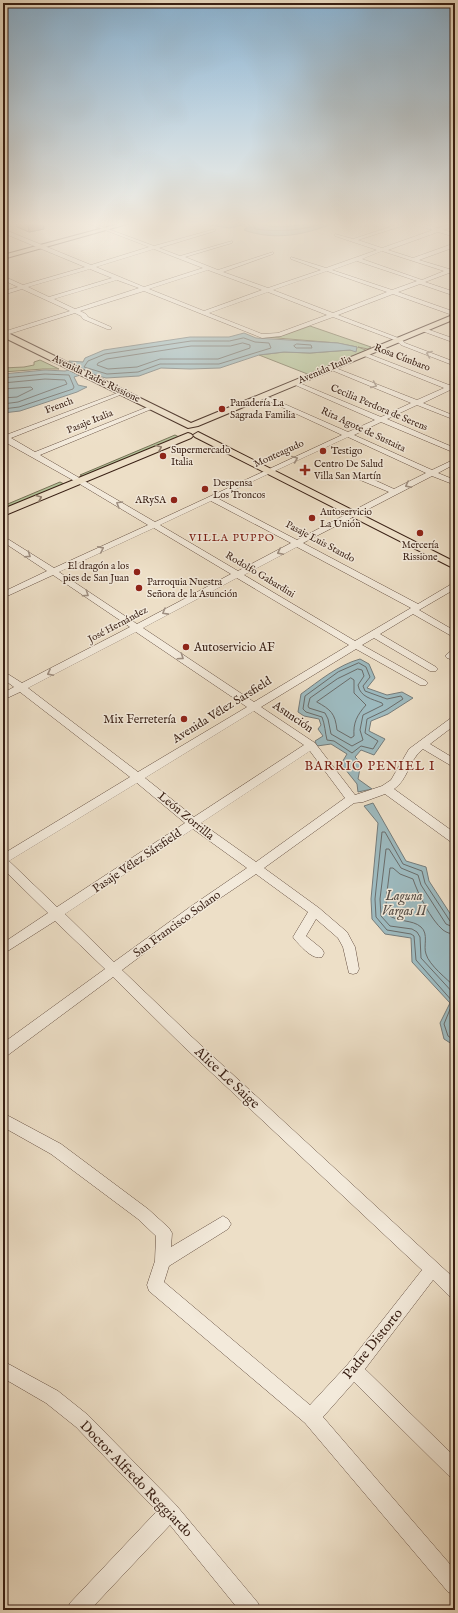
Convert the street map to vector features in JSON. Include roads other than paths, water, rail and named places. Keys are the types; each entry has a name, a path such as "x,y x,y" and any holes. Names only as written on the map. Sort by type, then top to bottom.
{"main road":[{"name":"Avenida Italia","path":"3,513 81,481 192,430 427,331 454,318"},
{"name":"Avenida Padre Rissione","path":"3,336 356,513 455,566"},
{"name":"Avenida Italia","path":"3,504 70,475 192,430"},
{"name":"Avenida Padre Rissione","path":"356,513 455,561"}],"street":[{"path":"3,336 114,298"},
{"path":"167,298 254,334 271,336 279,335 375,298"},
{"path":"204,313 244,298"},
{"path":"289,298 455,364"},
{"path":"407,298 454,318"},
{"path":"49,299 84,314 85,318 109,328"},
{"path":"427,331 455,341"},
{"name":"Rosa Címbaro","path":"368,356 453,387"},
{"path":"335,369 455,418"},
{"name":"Cecilia Perdora de Serens","path":"299,384 455,451"},
{"name":"Monteagudo","path":"3,595 152,524 212,498 417,402 453,387"},
{"name":"French","path":"4,438 119,394"},
{"name":"Rita Agote de Sustaita","path":"266,398 349,434 455,483"},
{"name":"Pasaje Italia","path":"34,455 149,408"},
{"name":"Rodolfo Gabardini","path":"4,438 81,481 355,645 423,683"},
{"name":"José Hernández","path":"3,697 137,628 237,573 455,461"},
{"path":"356,475 394,492"},
{"name":"Pasaje Luis Stando","path":"212,498 298,543 414,609 455,635"},
{"name":"Asunción","path":"3,538 311,745 352,799"},
{"name":"Avenida Vélez Sarsfield","path":"3,861 254,706 455,585"},
{"path":"373,634 433,669"},
{"name":"León Zorrilla","path":"3,674 138,778 193,823 315,911 343,935 349,947 353,969"},
{"path":"352,799 359,799 386,789 395,783 413,752 455,720"},
{"path":"423,744 455,764"},
{"name":"Pasaje Vélez Sársfield","path":"3,949 311,745"},
{"path":"386,789 455,839"},
{"name":"San Francisco Solano","path":"3,1050 194,910 255,869 352,799"},
{"name":"Alice Le Saige","path":"3,861 187,1041 455,1290"},
{"path":"315,911 299,937 318,952"},
{"path":"3,1120 56,1149 143,1214 164,1233 163,1261 155,1285 311,1417 455,1585"},
{"path":"163,1261 223,1224"},
{"name":"Padre Distorto","path":"311,1417 354,1370 432,1269"},
{"name":"Doctor Alfredo Reggiardo","path":"3,1369 52,1397 82,1421 170,1511 251,1610"},
{"path":"354,1370 455,1470"},
{"path":"77,1610 170,1511"}],"water":[{"path":"244,333 256,338 338,343 357,347 356,352 350,350 310,353 284,352 259,355 220,368 161,368 139,376 106,378 87,373 74,377 78,385 87,387 77,392 20,411 3,413 3,374 45,370 65,371 77,368 69,361 83,362 85,358 104,350 190,337 229,337"},
{"path":"360,659 369,664 375,678 367,688 387,695 402,692 413,698 388,714 371,721 369,731 385,739 374,755 361,750 355,757 361,763 358,779 372,789 358,792 357,784 341,764 347,754 331,744 317,746 315,741 323,736 318,729 321,725 319,719 304,716 298,712 301,694 336,669"},
{"name":"Laguna Vargas II","path":"373,803 406,861 426,867 429,881 455,921 455,1046 444,1039 440,1023 450,1003 412,962 411,938 385,934 372,919 371,899 378,823 364,806"}],"place":[{"name":"Panadería La Sagrada Familia","path":"222,409"},
{"name":"Testigo","path":"323,451"},
{"name":"Supermercado Italia","path":"163,456"},
{"name":"Centro De Salud Villa San Martín","path":"305,470"},
{"name":"Despensa Los Troncos","path":"205,489"},
{"name":"ARySA","path":"174,500"},
{"name":"Autoservicio La Unión","path":"312,518"},
{"name":"Mercería Rissione","path":"420,533"},
{"name":"El dragón a los pies de San Juan","path":"137,572"},
{"name":"Parroquia Nuestra Señora de la Asunción","path":"139,588"},
{"name":"Autoservicio AF","path":"186,647"},
{"name":"Mix Ferretería","path":"184,719"}],"district":[{"name":"VILLA PUPPO","path":"232,538"},
{"name":"BARRIO PENIEL I","path":"370,766"}]}
